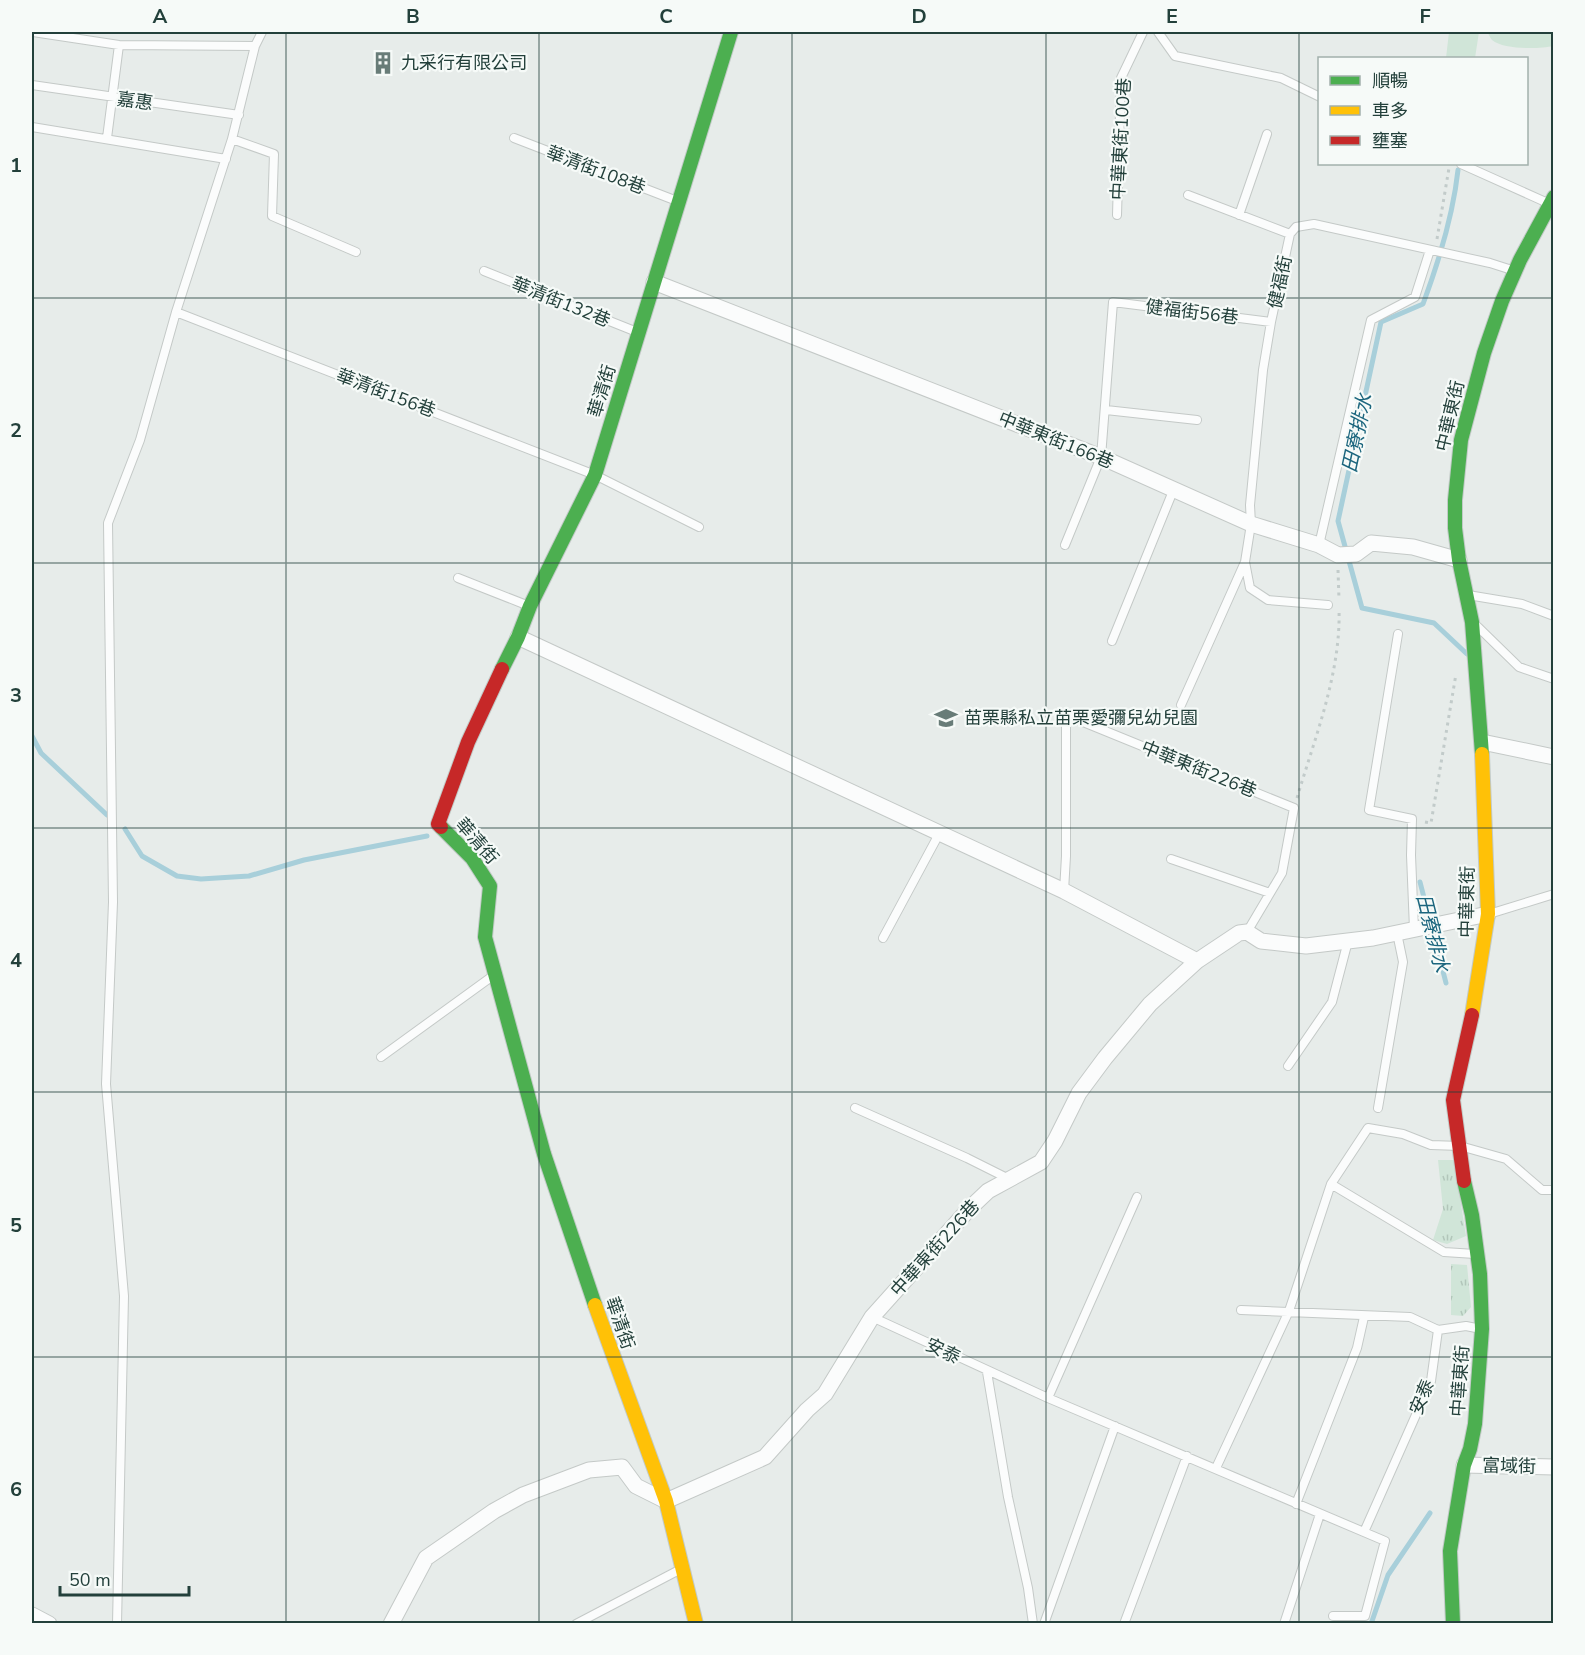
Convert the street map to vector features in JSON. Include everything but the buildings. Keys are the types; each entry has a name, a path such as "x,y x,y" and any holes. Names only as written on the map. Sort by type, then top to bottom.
{"street":[{"name":"華清街","path":"696,1623 666,1501 608,1344 544,1155 485,937 490,886 472,858 438,824 468,742 518,638 530,606 595,475 730,32"},
{"name":"中華東街","path":"1453,1622 1450,1551 1464,1465 1475,1425 1482,1329 1480,1274 1472,1215 1461,1167 1453,1100 1473,1012 1488,914 1482,742 1472,622 1459,560 1455,500 1461,440 1484,353 1515,271 1552,200"},
{"name":"中華東街166巷","path":"654,282 1101,457 1251,524 1319,545 1338,555"},
{"path":"1338,555 1356,554 1371,543 1413,547 1459,560"},
{"path":"518,638 1064,891 1197,961"},
{"path":"1482,742 1554,757"},
{"path":"1247,932 1261,941 1306,946 1397,933 1488,914"},
{"name":"中華東街226巷","path":"666,1501 765,1457 807,1410 825,1394 872,1317 969,1209 988,1191 1041,1162 1055,1141 1079,1093 1150,1004 1197,961 1239,933 1247,932"},
{"name":"富域街","path":"1464,1465 1554,1467"},
{"path":"391,1623 426,1558 494,1511 523,1495 589,1470 622,1467 636,1486 666,1501"},
{"path":"32,1615 49,1623"}],"lane":[{"path":"33,32 119,45 255,46"},
{"path":"117,1623 124,1296 106,1084 113,902 108,523 140,440 176,312 232,139 255,46 262,32"},
{"name":"中華東街100巷","path":"1117,215 1121,78 1143,32"},
{"path":"1158,32 1175,56 1281,78 1318,96"},
{"path":"107,138 114,98 119,45"},
{"name":"嘉惠","path":"32,85 239,115"},
{"path":"32,127 226,159"},
{"path":"1239,215 1267,134"},
{"name":"華清街108巷","path":"514,138 678,202"},
{"path":"232,139 274,154 272,216 356,252"},
{"path":"1464,165 1552,200"},
{"path":"1188,195 1290,234"},
{"name":"健福街","path":"1181,705 1245,562 1251,524 1250,505 1259,404 1271,322 1290,234 1296,227 1314,224 1515,271"},
{"path":"1319,545 1371,320 1415,297 1432,250"},
{"name":"華清街132巷","path":"484,271 639,332"},
{"name":"健福街56巷","path":"1106,410 1113,302 1271,322"},
{"name":"華清街156巷","path":"176,312 595,475 699,527"},
{"path":"1065,545 1101,457 1106,410 1197,420"},
{"path":"1112,641 1173,491"},
{"name":"健福街","path":"1245,562 1250,588 1268,600 1328,605"},
{"path":"458,578 530,606"},
{"path":"1465,594 1522,604 1554,616"},
{"path":"1472,622 1519,667 1554,679"},
{"path":"1398,634 1369,810 1412,819 1411,855 1418,928"},
{"name":"中華東街226巷","path":"1064,891 1066,715 1294,808"},
{"path":"1247,932 1282,873 1294,808"},
{"path":"883,938 939,834"},
{"path":"1171,860 1270,893"},
{"path":"1488,914 1554,894"},
{"path":"1377,1108 1403,962 1397,933"},
{"path":"1288,1066 1332,1002 1348,941"},
{"path":"381,1057 495,974"},
{"path":"855,1108 1010,1179"},
{"path":"1216,1468 1289,1311 1330,1185 1368,1128 1403,1134 1431,1145 1460,1146 1506,1159 1542,1190 1554,1191"},
{"path":"1330,1185 1444,1252 1476,1254"},
{"path":"1048,1398 1137,1197"},
{"path":"1241,1310 1364,1317 1410,1317 1438,1330 1466,1326 1482,1329"},
{"name":"安泰","path":"872,1317 987,1372 1385,1541 1365,1616 1333,1616"},
{"path":"1296,1504 1357,1348 1364,1317"},
{"name":"安泰","path":"1364,1532 1431,1381 1438,1330"},
{"path":"987,1372 1008,1497 1034,1623"},
{"path":"1044,1623 1115,1426"},
{"path":"1124,1623 1187,1456"},
{"path":"1284,1623 1320,1514"},
{"path":"576,1623 682,1569"}],"path":[{"path":"1432,250 1437,239 1450,165"},
{"path":"1294,808 1332,679 1340,623 1338,555"},
{"path":"1412,819 1431,823 1458,666"}],"green space":[{"path":"1449,32 1479,32 1475,57 1446,57"},
{"path":"1487,32 1553,32 1553,46 1531,48 1505,46 1492,40"},
{"path":"1438,1160 1454,1160 1466,1236 1447,1244 1433,1240 1443,1209"},
{"path":"1451,1264 1467,1265 1471,1307 1463,1316 1451,1315"}],"waterway":[{"name":"田寮排水","path":"1458,170 1445,238 1423,304 1381,322 1338,521 1362,608 1434,623 1467,654"},
{"path":"32,736 41,753 107,815"},
{"path":"125,829 142,856 177,876 201,879 249,876 304,860 427,836"},
{"name":"田寮排水","path":"1420,882 1446,983"},
{"name":"田寮排水","path":"1371,1624 1388,1575 1430,1513"}],"traffic: fast":[{"path":"502,669 530,606 595,475 731,32"},
{"path":"1482,754 1472,622 1455,528 1455,500 1461,440 1484,353 1502,301 1520,260 1554,197"},
{"path":"441,827 472,858 490,886 485,937 544,1154 595,1305"},
{"path":"1453,1624 1450,1551 1464,1465 1475,1424 1482,1329 1480,1274 1472,1215 1464,1181"}],"traffic: slow":[{"path":"1472,1015 1488,914 1482,754"},
{"path":"595,1305 666,1501 696,1624"}],"traffic: jam":[{"path":"441,827 438,824 468,742 502,669"},
{"path":"1464,1181 1453,1100 1472,1015"}],"place":[{"name":"九采行有限公司","path":"383,63"},
{"name":"苗栗縣私立苗栗愛彌兒幼兒園","path":"946,718"}]}
